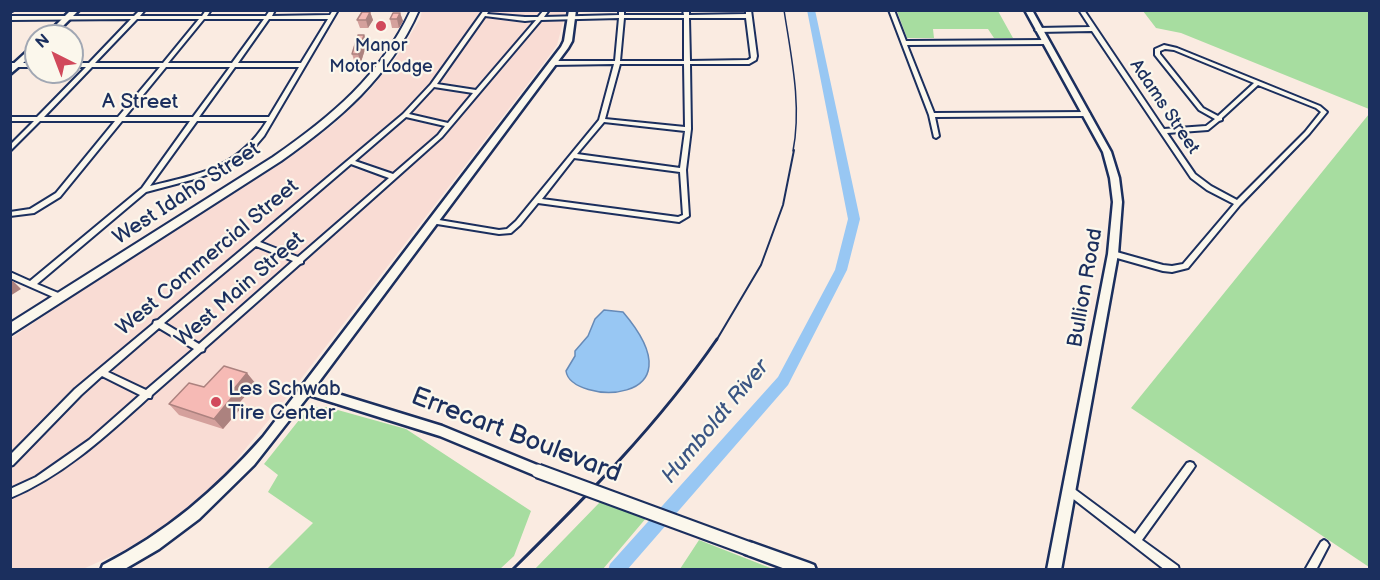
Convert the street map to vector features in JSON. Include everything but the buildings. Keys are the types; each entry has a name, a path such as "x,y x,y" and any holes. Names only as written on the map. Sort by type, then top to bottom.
{"main road":[{"name":"West Idaho Street","path":"10,330 293,148 343,108 374,76 402,38 415,10"}],"street":[{"path":"62,24 76,10"},
{"path":"10,149 143,10"},
{"path":"10,214 32,211 44,206 58,195 209,10"},
{"path":"31,284 144,190 273,10"},
{"path":"144,190 202,175 228,164 256,142 336,10"},
{"name":"West Main Street","path":"10,494 39,480 69,460 148,395 394,177 450,125 547,10"},
{"path":"891,10 932,115 936,136"},
{"name":"Bullion Road","path":"1028,10 1107,152 1115,178 1119,206 1113,254 1054,570"},
{"name":"Adams Street","path":"1081,10 1193,176 1209,188 1238,203"},
{"path":"487,13 525,19 572,14 748,13 754,56 751,62 552,63"},
{"name":"West Commercial Street","path":"10,462 100,372 405,115 433,85 487,13"},
{"path":"433,221 479,229 509,231 518,223 602,120 616,64 621,13"},
{"path":"108,570 173,531 201,510 244,468 568,41 572,14"},
{"path":"536,201 684,219 686,216 683,170 688,129 686,14"},
{"path":"10,18 332,17"},
{"path":"1038,30 1093,29"},
{"path":"903,43 1045,42"},
{"path":"1113,254 1164,268 1185,266 1238,203 1307,133 1324,112 1258,82 1175,49 1164,47 1157,50 1157,54 1201,109 1220,119"},
{"path":"84,65 304,64"},
{"path":"10,72 14,65"},
{"path":"1163,131 1208,128 1258,82"},
{"path":"433,85 478,92"},
{"path":"932,115 1087,114"},
{"path":"405,115 450,125"},
{"name":"A Street","path":"10,119 270,119"},
{"path":"602,120 688,129"},
{"path":"574,156 683,170"},
{"path":"352,162 394,177"},
{"path":"254,242 300,261"},
{"path":"10,275 60,297"},
{"path":"157,323 201,349"},
{"path":"100,372 148,395"},
{"name":"Errecart Boulevard","path":"305,389 442,431 538,471 809,570"},
{"path":"1136,541 1190,466"},
{"path":"1070,491 1173,570"},
{"path":"1310,570 1324,546"}],"shaded area":[{"path":"422,11 566,11 557,45 547,59 277,410 220,480 169,523 125,550 83,569 11,569 10,339 288,159 334,124 369,91 398,55 420,19"}],"green space":[{"path":"897,11 998,11 1013,38 994,38 988,29 933,29 934,38 907,38"},
{"path":"1143,11 1369,11 1369,109 1181,33 1156,28"},
{"path":"1369,114 1369,567 1131,408"},
{"path":"316,407 327,407 406,429 531,511 514,556 500,569 267,569 313,523 268,492 278,475 264,464 303,415"},
{"path":"600,502 647,517 603,569 534,570"},
{"path":"699,540 773,569 680,569"}],"water":[{"path":"604,310 623,312 644,343 649,366 642,381 627,390 608,392 588,389 573,382 566,371 575,356 575,351 588,336 595,319"}],"waterway":[{"name":"Humboldt River","path":"616,570 783,381 841,270 854,219 811,10"}],"railway":[{"path":"784,10 796,98 793,151"},
{"path":"716,341 761,265 783,205 794,150"},
{"path":"512,570 594,488 646,431 717,339"}],"place":[{"name":"Manor Motor Lodge","path":"381,26"},
{"name":"Les Schwab Tire Center","path":"216,402"}]}
